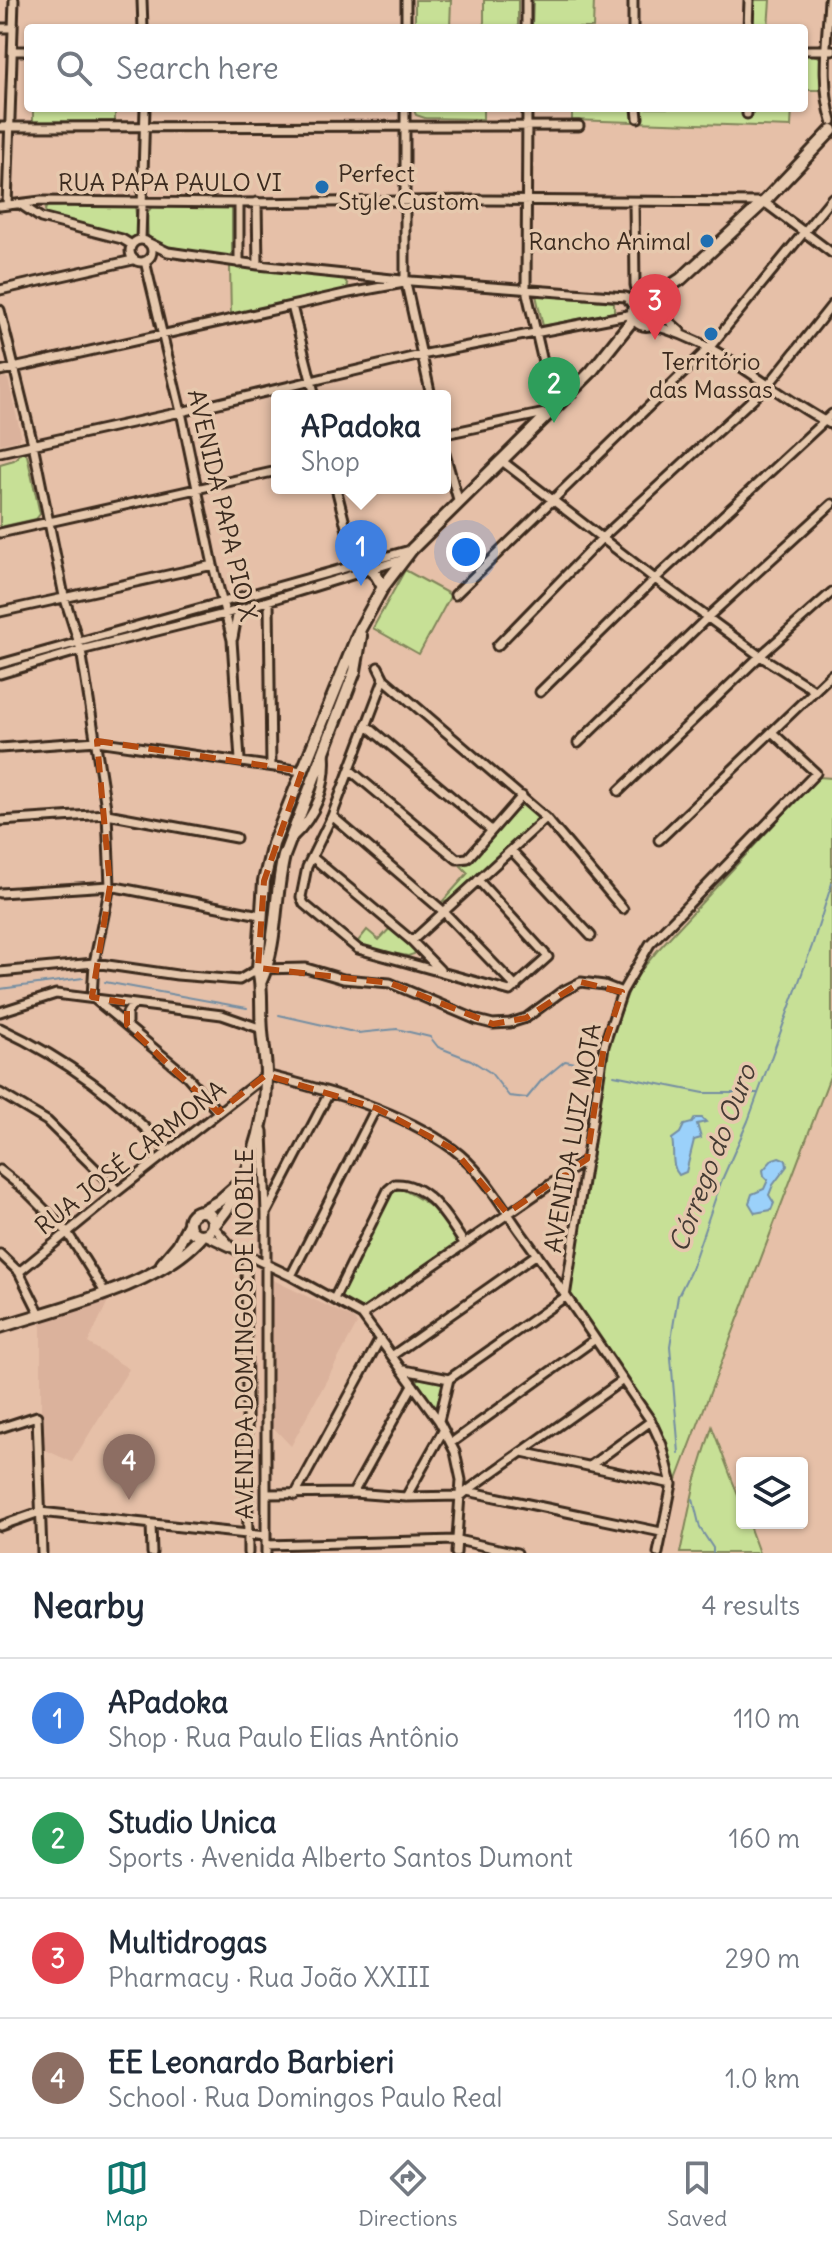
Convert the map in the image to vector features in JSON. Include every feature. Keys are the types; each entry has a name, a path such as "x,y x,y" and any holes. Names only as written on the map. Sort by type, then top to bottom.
{"street":[{"path":"4,206 14,0"},
{"path":"142,0 143,24"},
{"path":"406,0 406,24"},
{"path":"526,0 526,24"},
{"path":"633,0 633,24"},
{"path":"748,24 749,0"},
{"path":"829,0 828,108 832,121"},
{"path":"0,28 13,28"},
{"path":"808,50 829,50"},
{"path":"13,51 24,51"},
{"path":"145,112 143,201 144,241 151,248 148,259"},
{"path":"405,112 408,281 430,390"},
{"path":"527,112 526,289 553,410"},
{"path":"637,112 638,118"},
{"path":"0,127 579,126"},
{"path":"263,968 260,915 273,844 360,629 383,587 412,549 617,342 634,313 647,299 681,279 764,202 832,130"},
{"path":"455,595 710,347 832,198"},
{"name":"RUA PAPA PAULO VI","path":"4,206 41,201 764,202"},
{"path":"257,202 258,265"},
{"path":"634,202 637,293 657,303 660,312 681,332"},
{"path":"764,202 832,253"},
{"path":"239,203 239,263"},
{"path":"20,204 41,218 122,239 132,245 144,241 168,252 239,263 408,281 626,297 634,313 648,325 681,332 710,347 829,423"},
{"path":"132,245 133,260"},
{"path":"0,290 148,259 168,252"},
{"name":"AVENIDA PAPA PIO X","path":"148,259 213,565 232,640 238,690 240,760"},
{"path":"346,274 351,284 349,293"},
{"path":"617,342 648,325 681,279"},
{"path":"0,371 408,281"},
{"path":"497,646 603,537 770,383 832,305"},
{"path":"292,306 314,390"},
{"path":"0,310 33,444 64,596 79,646 107,814 110,886 94,963 92,997"},
{"path":"271,390 421,355 634,313"},
{"path":"0,452 271,390"},
{"path":"451,433 553,410"},
{"path":"540,692 655,579 829,423 832,414"},
{"path":"502,461 655,579 760,656 814,690"},
{"path":"0,533 271,472"},
{"path":"451,475 459,503"},
{"path":"338,494 356,563 364,571 376,575 383,587"},
{"path":"578,743 708,617 832,504"},
{"path":"0,674 221,601 412,549"},
{"path":"0,664 225,614 404,559"},
{"path":"0,612 213,565"},
{"path":"619,791 832,592"},
{"path":"269,601 271,766"},
{"path":"232,640 238,610"},
{"path":"305,814 315,773 355,671 362,643 360,629"},
{"path":"378,667 384,679 546,818 623,909"},
{"path":"659,840 832,674"},
{"path":"384,679 341,794 312,857 301,897 304,904 356,948 510,991 548,957 478,880"},
{"path":"366,725 491,830"},
{"name":"AVENIDA LUIZ MOTA","path":"565,1297 604,1046 622,992 650,944 816,773 773,733"},
{"path":"0,748 97,741 240,760 315,773 341,794"},
{"path":"0,1327 106,1294 154,1271 185,1254 230,1205 251,1159 263,1115 266,1075 261,981 278,879 288,842 318,798 325,781 325,748"},
{"path":"350,770 457,859 468,858 522,796"},
{"path":"318,798 336,806"},
{"path":"287,808 305,814"},
{"path":"0,821 107,814 236,838"},
{"path":"332,816 443,911 516,987"},
{"path":"412,941 546,818"},
{"path":"512,851 591,936"},
{"path":"312,857 412,941 441,971"},
{"path":"0,893 110,886 260,915"},
{"path":"414,964 421,950"},
{"path":"0,972 94,963 239,980 263,968 306,968 343,979 390,983 493,1024 526,1018 561,992 581,982 604,985 622,992"},
{"path":"0,1012 56,994 222,1015 262,1029"},
{"path":"92,997 187,1076 218,1112"},
{"path":"127,1025 127,1013 133,1004"},
{"path":"10,1009 1,1030 78,1071 141,1121 168,1152"},
{"path":"266,1075 376,1108 453,1149 472,1165 651,1421 662,1445 672,1484 658,1553"},
{"name":"RUA JOSÉ CARMONA","path":"19,1272 266,1075"},
{"path":"0,1093 47,1121 118,1191"},
{"path":"266,1214 329,1093"},
{"path":"291,1276 376,1108"},
{"name":"AVENIDA DOMINGOS DE NOBILE","path":"263,1115 266,1545"},
{"path":"362,1315 587,1159"},
{"path":"0,1170 67,1232 106,1294"},
{"path":"154,1271 172,1254 194,1213 219,1201 241,1181"},
{"path":"334,1299 389,1188 395,1184 403,1184 433,1201 464,1243"},
{"path":"202,1211 209,1214 209,1230"},
{"path":"189,1224 195,1234 209,1230"},
{"path":"209,1230 231,1246 362,1315 393,1355 439,1421 458,1460 464,1493 456,1553"},
{"path":"0,1254 19,1272 40,1314"},
{"name":"AVENIDA DOMINGOS DE NOBILE","path":"246,1254 248,1553"},
{"path":"393,1355 537,1254"},
{"path":"439,1421 449,1379 565,1297"},
{"path":"295,1495 380,1339"},
{"path":"451,1443 594,1340"},
{"path":"404,1370 449,1379"},
{"path":"464,1493 623,1380"},
{"path":"353,1493 413,1385"},
{"path":"0,1428 37,1416 42,1553"},
{"path":"590,1466 651,1421"},
{"path":"406,1497 443,1431"},
{"path":"247,1433 265,1433"},
{"path":"522,1452 672,1484"},
{"path":"266,1494 353,1493 406,1497 464,1493 661,1532"},
{"path":"0,1526 40,1512 248,1536 266,1545 457,1540 517,1553"},
{"path":"151,1524 152,1553"}],"highlighted area":[{"path":"97,741 302,771 264,881 258,968 390,983 493,1024 526,1018 581,982 622,992 604,1046 587,1159 507,1213 453,1149 376,1108 266,1075 218,1112 127,1025 127,1003 92,997 110,886"}],"shaded area":[{"path":"5,377 21,435 19,440 0,444 0,378"},
{"path":"269,1278 354,1319 357,1324 291,1446 268,1422"},
{"path":"109,1299 88,1343 129,1369 72,1462 41,1448 41,1321"}],"green space":[{"path":"415,0 451,0 450,24 415,24"},
{"path":"484,0 518,0 518,24 484,24"},
{"path":"533,0 594,0 593,24 532,24"},
{"path":"753,0 770,0 768,24 753,24"},
{"path":"808,54 819,57 823,62 822,90 808,90"},
{"path":"33,112 115,112 115,121 33,122"},
{"path":"415,112 483,112 483,119 425,118"},
{"path":"572,112 792,112 791,127 572,120"},
{"path":"48,204 135,205 138,234 130,239 48,218 45,210"},
{"path":"152,206 232,207 232,258 155,244 148,239 147,214"},
{"path":"230,266 343,277 348,285 345,291 231,318"},
{"path":"536,295 614,302 614,312 543,326"},
{"path":"647,302 654,305 657,312 654,319 647,322 640,319 637,312 640,305"},
{"path":"23,451 27,455 40,514 36,519 0,527 0,464 14,460"},
{"path":"405,570 451,595 419,654 373,628"},
{"path":"818,777 832,778 832,1071 672,1493 673,1475 654,1418 566,1297 608,1046 633,980"},
{"path":"524,802 539,817 537,822 450,901 442,902 468,873 461,866 470,863"},
{"path":"392,926 416,949 414,954 408,956 354,946 367,930 379,940"},
{"path":"402,1189 434,1210 457,1239 457,1244 365,1309 359,1309 343,1301 340,1291 390,1195"},
{"path":"419,1378 443,1383 438,1406 435,1407 417,1381"},
{"path":"712,1427 736,1490 736,1529 750,1529 759,1553 680,1553 695,1482"}],"water":[{"path":"695,1118 706,1122 697,1124 701,1138 694,1140 686,1172 679,1175 674,1163 672,1139"},
{"path":"779,1157 786,1160 787,1166 769,1195 774,1203 771,1210 755,1213 749,1203 752,1194 764,1189 768,1180 763,1170"}],"waterway":[{"name":"Córrego do Ouro","path":"679,1453 670,1346 678,1296 690,1272 721,1182 748,1121 832,883"},
{"path":"0,989 83,978"},
{"path":"105,982 247,1008"},
{"path":"279,1015 358,1033 397,1029 430,1037 438,1047 471,1060 491,1073 509,1096 527,1098 541,1081 565,1061 591,1066"},
{"path":"614,1075 704,1093 758,1093"},
{"path":"693,1499 700,1528 713,1553"}],"place":[{"name":"Perfect Style Custom","path":"322,187"},
{"name":"Rancho Animal","path":"707,241"},
{"name":"Território das Massas","path":"711,334"},
{"name":"Multidrogas","path":"655,340"},
{"name":"Studio Unica","path":"554,423"},
{"name":"APadoka","path":"361,586"},
{"name":"EE Leonardo Barbieri","path":"129,1500"}]}
